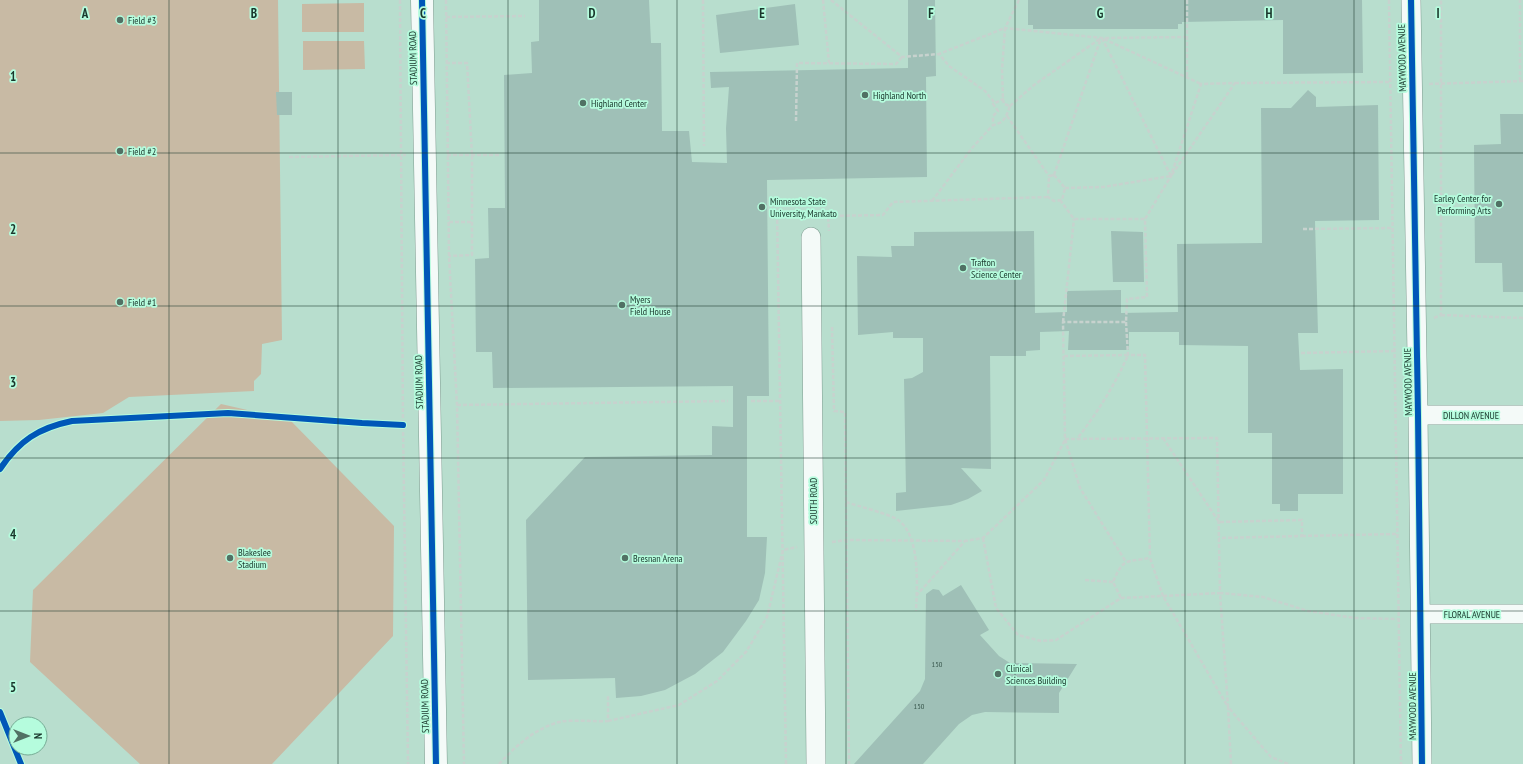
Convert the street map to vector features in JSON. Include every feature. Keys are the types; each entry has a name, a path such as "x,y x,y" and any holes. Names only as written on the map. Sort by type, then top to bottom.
{"street":[{"name":"STADIUM ROAD","path":"422,0 436,764"},
{"name":"MAYWOOD AVENUE","path":"1411,0 1417,325 1422,764"},
{"name":"SOUTH ROAD","path":"811,241 816,764"},
{"name":"DILLON AVENUE","path":"1418,416 1523,415"},
{"name":"FLORAL AVENUE","path":"1421,614 1523,614"}],"path":[{"path":"400,0 408,764"},
{"path":"446,0 449,256 456,406 464,764"},
{"path":"703,0 704,146"},
{"path":"823,0 829,63"},
{"path":"831,0 902,57 940,54 1005,28 1102,38 1187,37"},
{"path":"1010,106 1004,104 1003,99 1002,70 1005,28 1019,0"},
{"path":"1187,0 1187,78"},
{"path":"1389,0 1401,764"},
{"path":"1441,0 1441,315"},
{"path":"1102,38 1201,84 1390,82 1442,84 1521,81 1520,0"},
{"path":"446,17 525,16"},
{"path":"932,201 972,148 993,125 1000,124 1007,116 1010,106 1034,85 1102,38"},
{"path":"1054,175 1102,38"},
{"path":"1102,38 1171,176"},
{"path":"940,54 949,66 985,91 994,102 992,104 998,111 993,116 993,125"},
{"path":"796,122 797,63 896,64 902,57"},
{"path":"446,63 467,63 472,155 472,255 449,256"},
{"path":"1077,439 1091,421 1118,378 1128,355 1126,322 1127,299 1147,297 1145,219 1171,176 1235,83"},
{"path":"1171,176 1201,84"},
{"path":"994,102 1003,99"},
{"path":"1007,116 1049,176 1048,197"},
{"path":"289,157 425,154 501,155"},
{"path":"1049,176 1054,175"},
{"path":"1054,175 1065,188"},
{"path":"1065,188 1103,186 1171,176"},
{"path":"1060,200 1062,200 1065,188"},
{"path":"786,764 777,211 828,216 883,215 893,202 1048,197 1050,200 1060,200"},
{"path":"1060,200 1074,219 1063,322 1065,439 1080,488 1126,562"},
{"path":"811,241 830,245 828,216"},
{"path":"1074,219 1145,219"},
{"path":"449,222 472,222"},
{"path":"1303,229 1393,228"},
{"path":"1394,337 1441,315 1523,318"},
{"path":"1063,322 1126,322"},
{"path":"832,324 834,411 845,412 849,764"},
{"path":"1301,353 1417,350"},
{"path":"1064,356 1145,355 1150,558 1163,596 1228,707 1271,758 1288,764"},
{"path":"751,400 780,401"},
{"path":"456,406 728,401"},
{"path":"1163,438 1219,522"},
{"path":"1065,439 1217,438 1220,593 1232,764"},
{"path":"783,550 846,540 965,541 983,538 1044,480 1065,439"},
{"path":"846,502 899,520 913,541 916,568 916,611"},
{"path":"1219,522 1302,520 1302,536"},
{"path":"1219,538 1397,534"},
{"path":"983,538 996,608 1018,635 1041,641 1056,640 1121,598 1220,593 1263,597 1308,611 1355,618 1398,619"},
{"path":"916,596 965,541"},
{"path":"499,764 519,743 537,732 560,722 608,721 678,705 717,681 746,652 767,617 783,550"},
{"path":"1113,582 1120,566 1126,562 1150,558"},
{"path":"1085,580 1113,582"},
{"path":"1113,582 1121,598"},
{"path":"608,695 608,721"}],"shaded area":[{"path":"0,0 278,0 282,340 262,344 261,374 254,381 254,391 129,397 103,413 39,420 0,421"},
{"path":"364,3 364,32 302,32 302,4"},
{"path":"303,41 364,41 365,69 303,70"},
{"name":"Blakeslee Stadium","path":"221,404 290,420 394,526 393,636 272,764 140,764 30,662 33,590"}],"building":[{"path":"539,0 649,0 651,43 661,43 662,131 689,131 692,162 727,163 726,128 729,87 711,88 710,72 908,68 908,0 935,0 936,76 926,77 927,177 767,180 769,396 747,396 747,537 767,537 765,573 759,600 746,621 723,652 695,674 665,690 641,696 616,698 615,678 528,680 526,520 585,457 712,455 712,426 733,427 733,386 493,388 492,352 476,352 475,259 489,258 488,208 505,208 504,75 532,73 531,42 539,41"},
{"path":"1028,0 1362,0 1363,73 1283,74 1283,20 1182,22 1182,24 1178,24 1178,29 1033,29 1033,25 1028,25"},
{"path":"795,4 799,45 720,53 716,15"},
{"path":"1308,90 1316,97 1316,107 1378,105 1379,220 1315,221 1318,333 1298,333 1300,370 1343,369 1343,494 1298,494 1298,511 1280,511 1280,504 1272,504 1272,433 1248,433 1248,346 1179,345 1179,332 1129,332 1129,350 1068,350 1069,331 1040,332 1040,350 1026,351 1026,356 990,356 991,469 961,468 982,491 968,499 951,505 896,511 896,493 906,492 904,379 912,378 923,372 923,338 893,338 893,332 858,335 857,256 892,257 891,246 914,246 914,232 1034,231 1035,313 1067,312 1067,291 1121,290 1121,313 1178,312 1177,244 1262,243 1261,108 1291,108"},
{"path":"276,92 292,92 292,115 277,115"},
{"name":"Earley Center for Performing Arts","path":"1500,114 1523,114 1523,292 1503,292 1502,263 1475,263 1474,145 1501,144"},
{"path":"1111,231 1143,232 1144,282 1113,282"},
{"name":"Clinical Sciences Building","path":"961,585 989,630 980,635 999,656 1010,663 1077,664 1059,693 1059,713 985,712 972,715 959,724 923,764 854,764 920,691 925,679 926,594 933,589 939,590 943,596"}],"cycle path":[{"path":"422,0 436,764"},
{"path":"1411,0 1422,764"},
{"path":"0,469 14,451 30,437 49,428 72,421 228,413 403,425"},
{"path":"0,712 21,764"}],"place":[{"name":"Field #3","path":"120,20"},
{"name":"Highland North","path":"865,95"},
{"name":"Highland Center","path":"583,103"},
{"name":"Field #2","path":"120,151"},
{"name":"Earley Center for Performing Arts","path":"1499,204"},
{"name":"Minnesota State University, Mankato","path":"762,207"},
{"name":"Trafton Science Center","path":"963,268"},
{"name":"Field #1","path":"120,302"},
{"name":"Myers Field House","path":"622,305"},
{"name":"Blakeslee Stadium","path":"230,558"},
{"name":"Bresnan Arena","path":"625,558"},
{"name":"Clinical Sciences Building","path":"998,674"}]}
